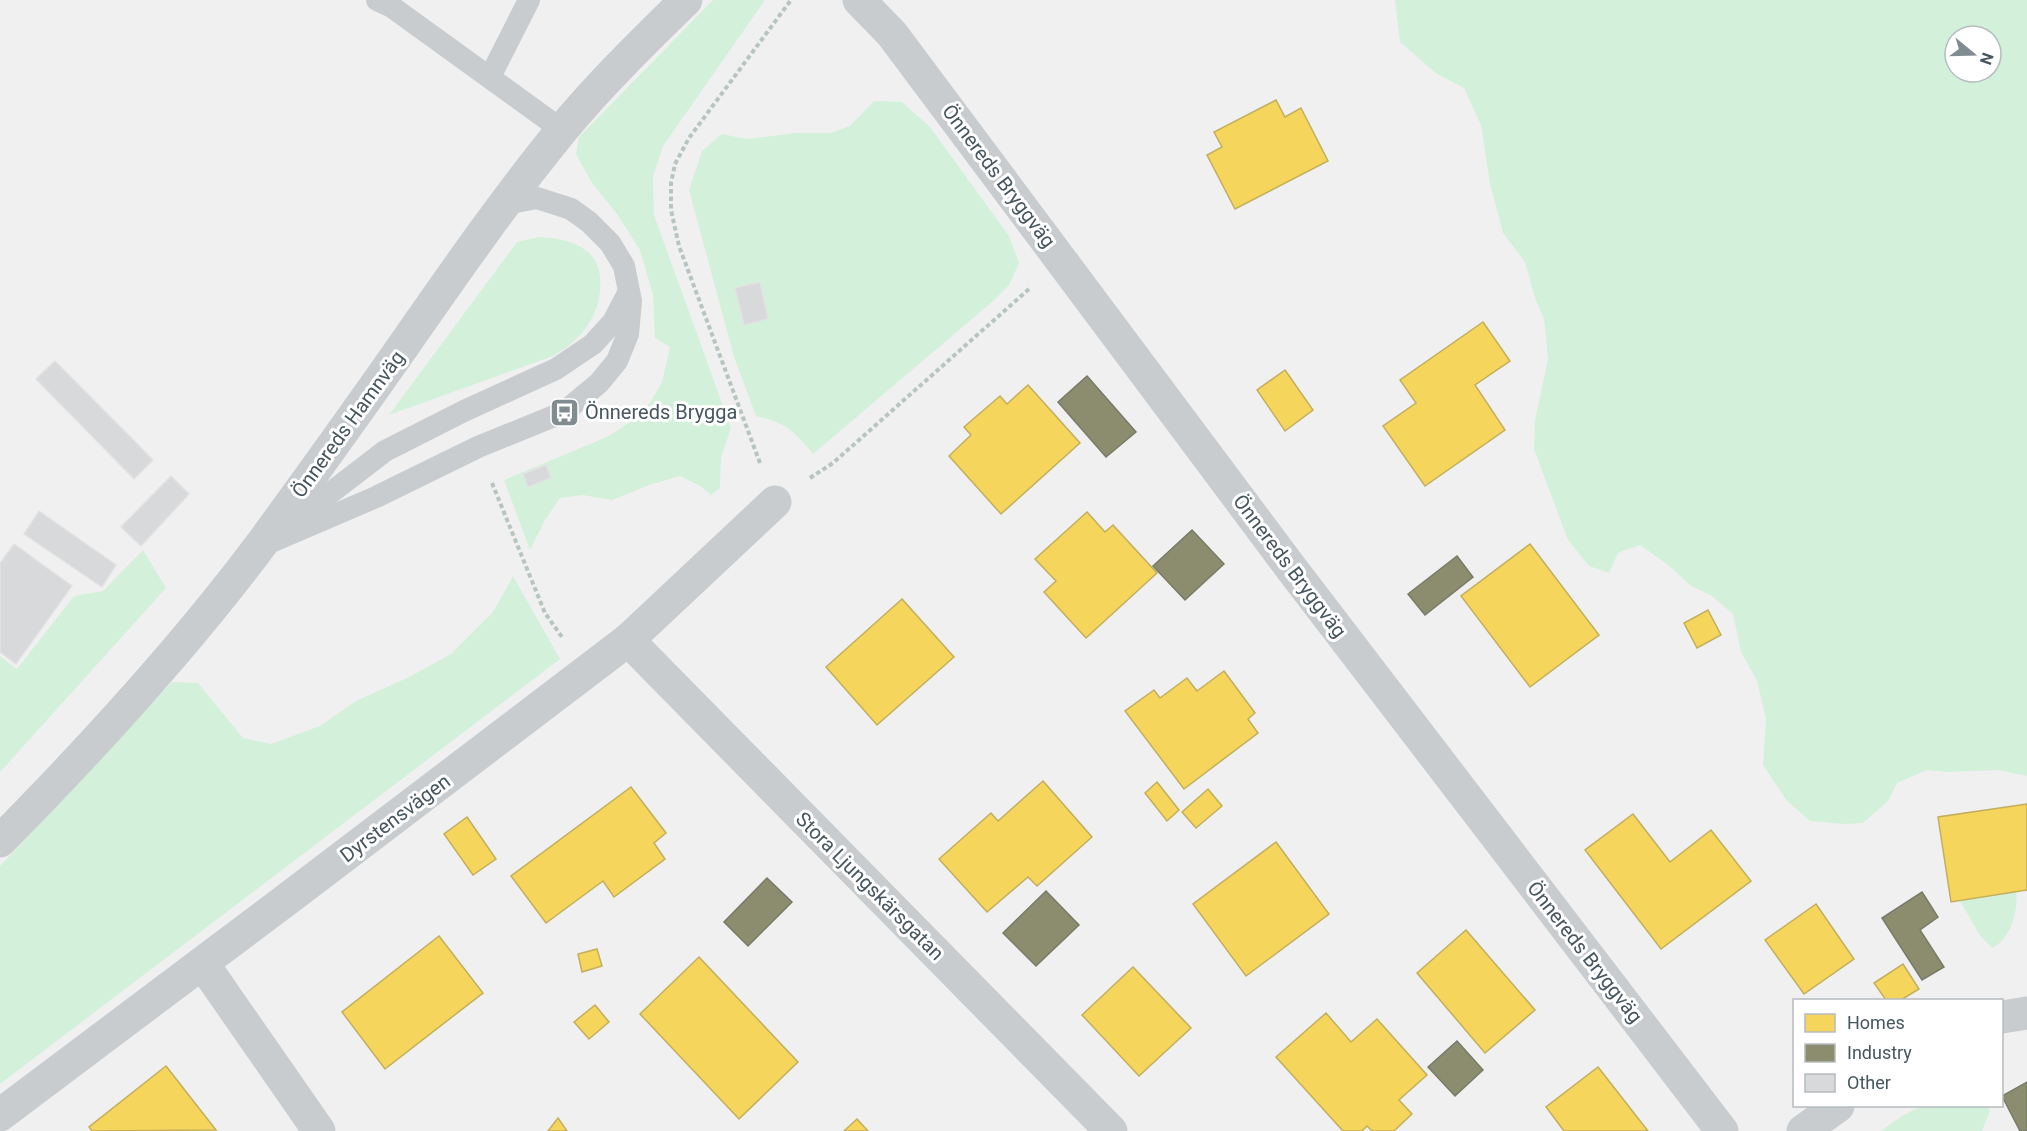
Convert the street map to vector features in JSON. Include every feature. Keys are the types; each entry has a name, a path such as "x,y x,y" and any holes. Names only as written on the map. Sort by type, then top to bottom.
{"street":[{"name":"Önnereds Hamnväg","path":"0,841 173,653 258,548 562,130 604,82 686,0"},
{"name":"Önnereds Bryggväg","path":"859,0 892,34 1298,577 1722,1131"},
{"name":"Dyrstensvägen","path":"0,1114 628,640 775,502"},
{"name":"Stora Ljungskärsgatan","path":"628,640 1112,1131"},
{"path":"202,963 319,1131"},
{"path":"2003,1017 2027,1013"},
{"path":"1803,1131 1837,1107"}],"lane":[{"path":"377,0 392,7 562,130"},
{"path":"490,77 529,0"},
{"path":"258,548 376,497 478,447 564,412 599,383 617,361 628,334 631,301 624,266 610,243 589,222 571,209 537,198 506,204"},
{"path":"258,548 385,451 464,411 556,369 593,344 613,322 630,290"}],"path":[{"path":"791,0 689,138 675,164 671,183 671,210 679,246 775,502 832,463 1062,260"},
{"path":"478,447 545,613 586,672"}],"green space":[{"path":"713,0 765,0 663,146 653,177 654,215 731,428 721,457 720,488 711,495 700,486 680,476 612,500 582,495 560,498 545,520 530,550 504,480 607,437 644,413 662,382 670,347 655,338 653,295 640,250 617,214 592,183 576,154 579,137"},
{"path":"1395,0 2027,0 2027,776 1998,770 1948,772 1927,770 1897,783 1888,801 1863,823 1810,821 1787,801 1763,765 1766,719 1757,681 1741,652 1733,614 1712,596 1691,586 1667,564 1640,545 1618,553 1609,573 1589,566 1568,540 1534,449 1535,420 1548,359 1544,319 1535,298 1525,262 1503,233 1490,184 1481,125 1464,88 1437,74 1400,42"},
{"path":"874,101 902,102 930,127 1009,236 1019,263 1009,285 992,302 813,454 783,425 756,416 734,357 689,190 702,151 722,134 747,139 796,133 831,133 850,126"},
{"path":"539,237 574,243 587,251 597,264 600,276 598,301 595,313 582,333 553,356 389,415 517,242"},
{"path":"143,550 166,588 0,772 0,656 17,669 74,596 103,591"},
{"path":"513,576 560,659 0,1084 0,866 172,682 198,683 243,738 271,744 320,726 356,701 409,677 451,654 493,612"},
{"path":"2016,892 2016,907 2012,924 2004,938 1992,948 1979,934 1960,901"},
{"path":"1919,1107 1988,1107 1990,1111 1982,1131 1881,1131"}],"building: Homes":[{"path":"1276,100 1285,117 1301,108 1328,161 1235,209 1207,155 1222,147 1214,132"},
{"path":"1483,322 1510,361 1475,385 1505,430 1425,486 1383,426 1416,403 1400,380"},
{"path":"1285,370 1313,410 1285,431 1257,390"},
{"path":"1028,385 1080,443 1001,514 949,456 971,435 964,427 1000,396 1007,404"},
{"path":"1087,512 1105,532 1113,525 1157,573 1086,638 1044,592 1056,581 1035,559"},
{"path":"1530,544 1599,635 1530,687 1461,596"},
{"path":"902,599 954,657 877,725 826,667"},
{"path":"1708,610 1721,635 1697,648 1684,623"},
{"path":"1224,671 1255,713 1248,719 1258,733 1184,789 1125,711 1154,690 1160,698 1187,678 1197,691"},
{"path":"1043,781 1092,837 1037,886 1028,877 987,912 939,859 991,813 998,821"},
{"path":"1157,782 1179,810 1167,821 1145,793"},
{"path":"631,787 666,833 654,843 665,859 614,897 603,881 546,923 511,876"},
{"path":"1208,789 1222,806 1196,828 1182,812"},
{"path":"2027,804 2027,890 1951,902 1938,817"},
{"path":"1633,814 1670,862 1711,830 1751,881 1661,949 1585,850"},
{"path":"467,817 496,859 473,875 444,834"},
{"path":"1276,842 1329,914 1246,976 1193,904"},
{"path":"1816,904 1854,959 1804,994 1765,940"},
{"path":"1466,930 1535,1010 1485,1053 1417,973"},
{"path":"439,936 483,993 385,1069 342,1012"},
{"path":"597,949 602,966 582,972 578,954"},
{"path":"699,957 798,1062 739,1119 640,1014"},
{"path":"1903,964 1919,989 1903,999 1885,999 1874,983"},
{"path":"1133,967 1191,1028 1139,1076 1082,1015"},
{"path":"595,1005 609,1022 589,1039 574,1022"},
{"path":"1326,1013 1351,1042 1377,1019 1427,1075 1399,1100 1412,1114 1394,1131 1372,1131 1367,1126 1362,1131 1343,1131 1276,1057"},
{"path":"166,1066 216,1130 92,1131 89,1127"},
{"path":"1598,1067 1648,1131 1564,1131 1546,1107"},
{"path":"558,1118 567,1131 548,1131"},
{"path":"857,1119 868,1131 844,1131"}],"building: Industry":[{"path":"1087,376 1136,432 1106,457 1058,402"},
{"path":"1192,530 1224,564 1185,600 1153,566"},
{"path":"1457,556 1473,577 1425,615 1408,594"},
{"path":"767,878 792,902 748,946 724,922"},
{"path":"1046,891 1079,925 1036,966 1003,933"},
{"path":"1922,892 1938,917 1920,930 1944,967 1922,980 1882,918"},
{"path":"1457,1041 1483,1070 1455,1096 1428,1067"},
{"path":"2027,1082 2027,1131 2020,1131 2003,1095"}],"building: Other":[{"path":"760,282 768,319 744,325 735,288"},
{"path":"55,361 153,460 134,479 36,379"},
{"path":"546,465 551,478 528,487 523,474"},
{"path":"171,476 189,494 141,546 121,527"},
{"path":"39,511 116,565 102,587 24,534"},
{"path":"14,544 72,586 16,664 0,652 0,563"}],"place":[{"name":"Önnereds Brygga","path":"564,412"}]}
